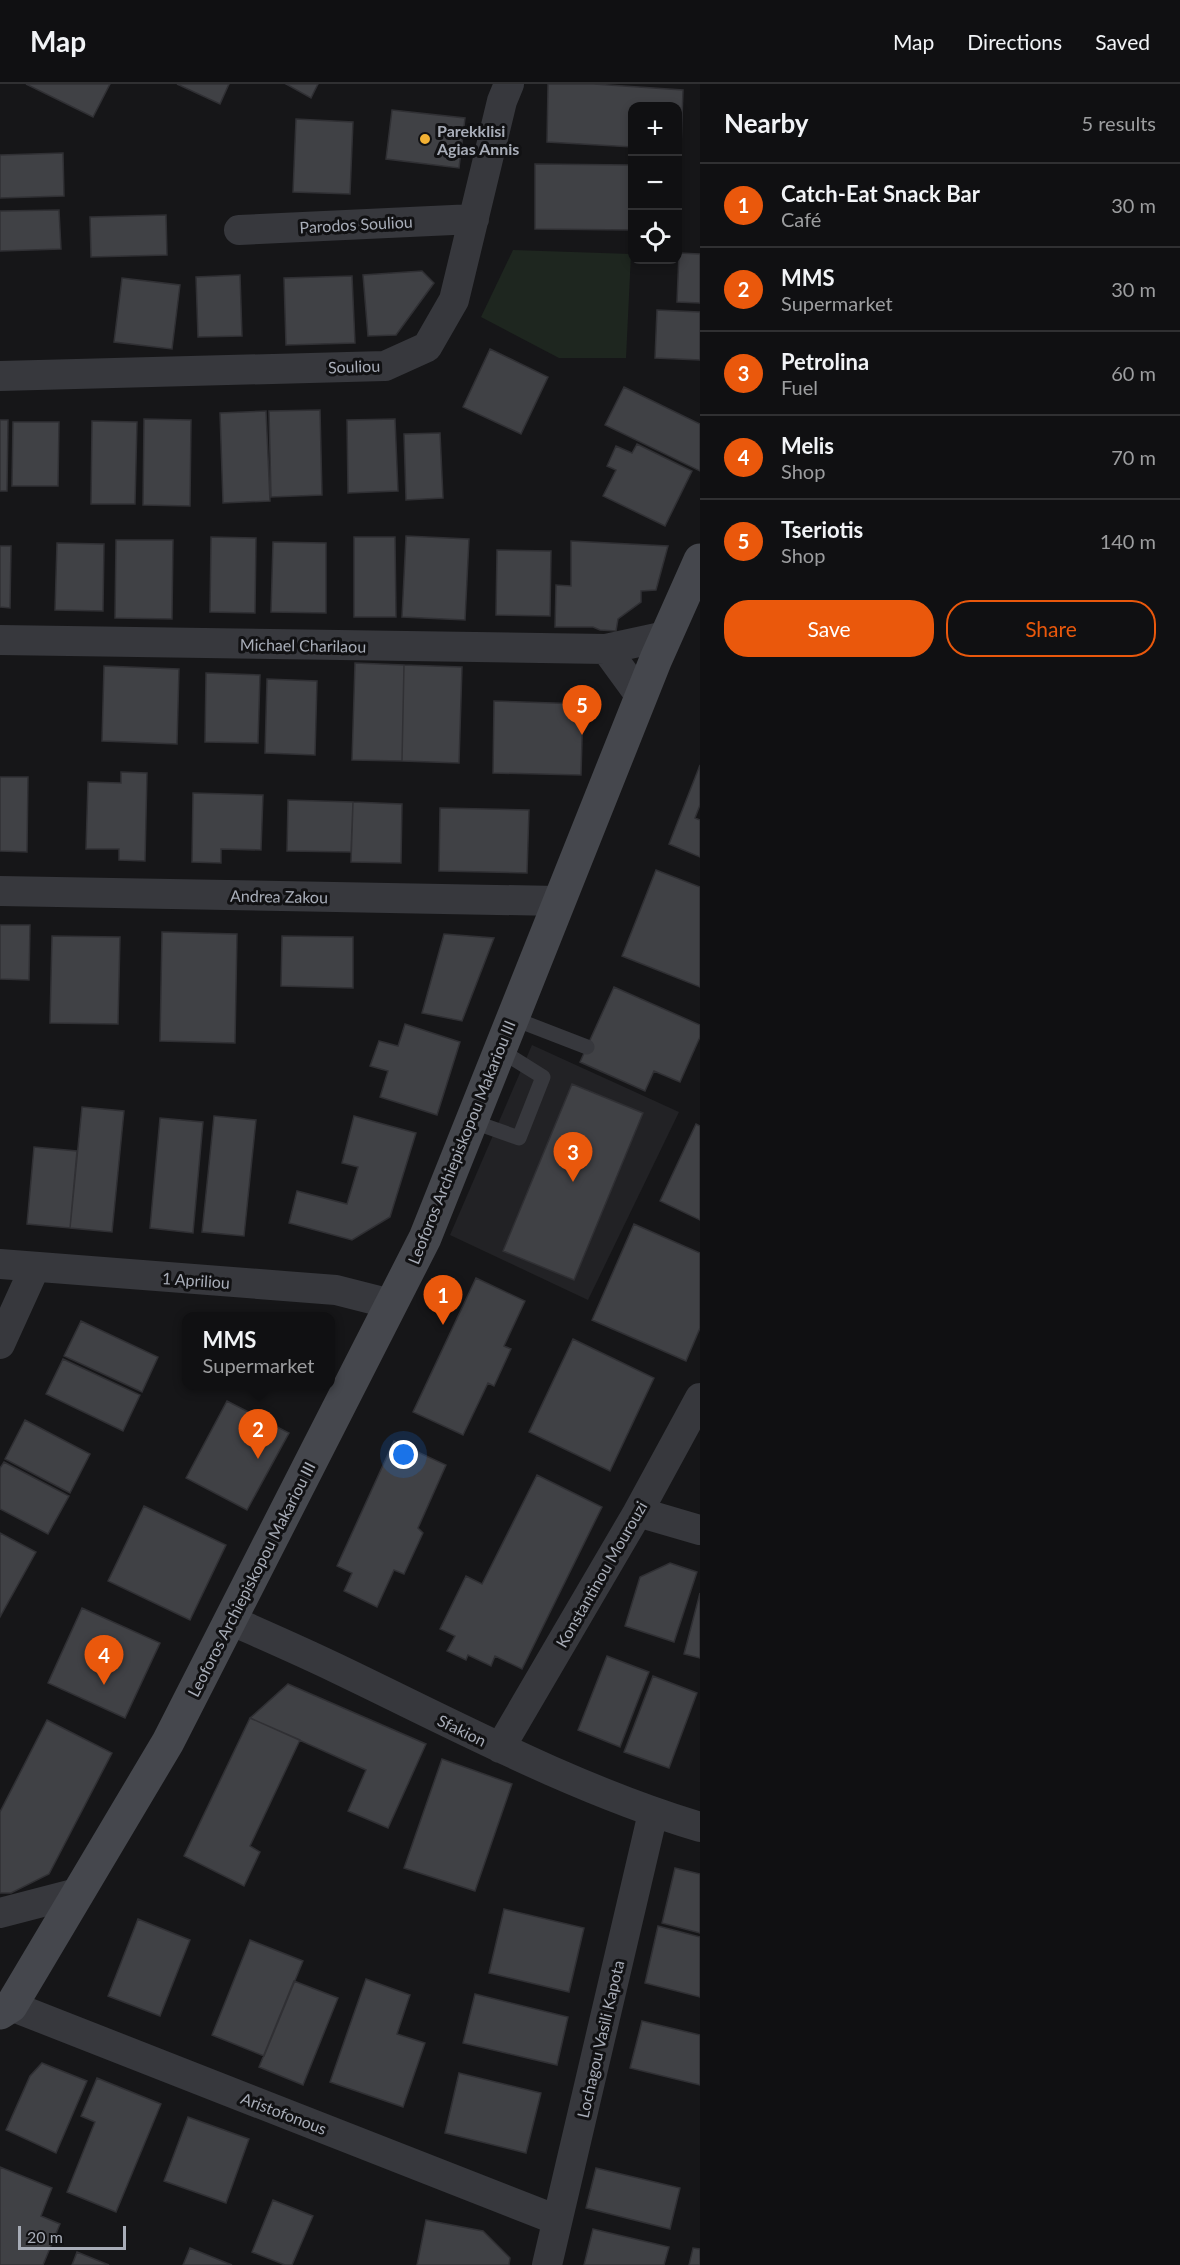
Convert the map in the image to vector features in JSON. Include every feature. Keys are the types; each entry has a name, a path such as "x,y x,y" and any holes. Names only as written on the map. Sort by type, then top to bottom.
{"main road":[{"name":"Leoforos Archiepiskopou Makariou III","path":"6,2009 168,1742 425,1238 558,901 666,636 700,560"}],"street":[{"name":"Souliou","path":"0,376 385,366 427,347 454,300 502,101 509,84"},
{"name":"Parodos Souliou","path":"238,230 474,219"},
{"name":"Michael Charilaou","path":"0,640 606,649 666,636"},
{"path":"606,649 641,697"},
{"name":"Andrea Zakou","path":"0,891 558,901"},
{"name":"1 Apriliou","path":"0,1264 336,1290 391,1304"},
{"path":"0,1344 35,1267"},
{"name":"Konstantinou Mourouzi","path":"500,1748 638,1512 700,1398"},
{"path":"638,1512 700,1530"},
{"name":"Sfakion","path":"231,1620 337,1668 500,1748 653,1813 700,1827"},
{"name":"Lochagou Vasili Kapota","path":"547,2265 653,1813"},
{"path":"0,1913 77,1893"},
{"name":"Aristofonous","path":"6,2009 557,2220"}],"lane":[{"path":"512,1018 587,1047"},
{"path":"471,1121 519,1138 543,1077 500,1050"}],"shaded area":[{"path":"513,250 628,254 628,264 631,264 626,358 559,358 481,317"},
{"path":"532,1045 679,1112 588,1300 450,1235"}],"building":[{"path":"26,84 110,84 93,117"},
{"path":"177,84 229,84 220,104"},
{"path":"286,84 318,84 311,98"},
{"path":"548,84 594,84 683,90 682,120 682,102 628,102 628,147 547,142"},
{"name":"Parekklisi Agias Annis","path":"392,110 465,118 459,168 386,159"},
{"path":"296,119 353,122 350,194 293,192"},
{"path":"63,153 64,196 0,198 0,155"},
{"path":"535,164 628,165 628,230 535,229"},
{"path":"59,210 61,249 0,251 0,211"},
{"path":"166,215 167,255 91,257 90,217"},
{"path":"682,253 700,254 700,303 677,302 679,264 682,264"},
{"path":"422,271 434,283 396,335 368,336 363,275"},
{"path":"240,275 242,336 198,337 196,277"},
{"path":"352,276 355,343 286,345 284,278"},
{"path":"122,278 180,285 172,349 114,342"},
{"path":"657,310 700,312 700,360 655,358"},
{"path":"490,349 548,377 521,434 463,407"},
{"path":"624,387 700,424 700,471 605,425"},
{"path":"320,410 322,495 271,497 269,411"},
{"path":"266,411 270,501 223,503 220,413"},
{"path":"144,419 191,420 190,506 143,505"},
{"path":"395,419 398,491 348,493 347,420"},
{"path":"0,420 8,420 7,491 0,491"},
{"path":"92,421 137,422 135,504 91,504"},
{"path":"13,422 59,422 58,486 12,486"},
{"path":"440,433 443,498 406,500 404,434"},
{"path":"637,444 692,471 665,526 603,496 616,470 607,466 616,446 632,453"},
{"path":"406,536 469,539 465,620 402,617"},
{"path":"211,537 256,538 255,613 210,612"},
{"path":"354,537 395,537 396,617 354,617"},
{"path":"116,540 173,540 172,619 115,618"},
{"path":"571,541 668,546 656,590 641,591 641,602 618,619 616,631 593,627 555,627 556,585 571,586"},
{"path":"273,542 326,543 326,613 271,612"},
{"path":"57,543 104,544 103,611 55,610"},
{"path":"0,546 11,546 10,608 0,607"},
{"path":"497,550 551,551 550,616 496,615"},
{"path":"355,663 404,665 402,761 352,760"},
{"path":"404,665 462,667 459,763 402,761"},
{"path":"104,666 179,669 177,744 102,741"},
{"path":"206,673 260,675 258,743 205,742"},
{"path":"267,679 317,681 315,755 265,753"},
{"path":"494,701 583,704 581,775 493,773"},
{"path":"700,765 700,805 695,818 700,820 700,857 669,844"},
{"path":"121,772 147,773 145,861 119,860 119,849 86,849 88,782 121,783"},
{"path":"0,777 28,777 27,852 0,851"},
{"path":"193,793 263,795 261,850 221,849 221,863 192,862"},
{"path":"288,800 353,802 351,852 287,851"},
{"path":"353,802 402,804 401,863 351,862"},
{"path":"440,808 529,810 527,873 439,871"},
{"path":"656,870 700,887 700,987 622,956"},
{"path":"0,925 30,925 29,980 0,979"},
{"path":"162,932 237,934 235,1043 160,1041"},
{"path":"444,934 494,938 462,1021 422,1013"},
{"path":"52,936 120,937 118,1024 50,1023"},
{"path":"282,936 353,937 353,988 281,986"},
{"path":"614,987 700,1025 700,1037 680,1082 654,1071 645,1091 580,1062"},
{"path":"405,1024 460,1042 437,1115 380,1097 388,1071 370,1066 379,1041 398,1046"},
{"path":"572,1084 643,1113 574,1280 503,1251"},
{"path":"82,1107 124,1111 112,1232 70,1228"},
{"path":"214,1116 256,1120 244,1236 202,1232"},
{"path":"354,1116 416,1133 390,1217 352,1240 289,1223 297,1191 347,1204 358,1167 342,1163"},
{"path":"160,1118 203,1122 193,1233 150,1228"},
{"path":"696,1124 700,1126 700,1220 660,1201"},
{"path":"34,1147 77,1151 70,1228 27,1224"},
{"path":"634,1224 700,1253 700,1328 686,1361 592,1320"},
{"path":"476,1278 525,1301 504,1346 511,1349 494,1386 488,1383 463,1435 413,1412"},
{"path":"81,1321 158,1357 142,1392 64,1356"},
{"path":"573,1339 654,1378 610,1471 529,1432"},
{"path":"63,1359 140,1395 123,1431 46,1394"},
{"path":"227,1401 289,1433 247,1510 186,1478"},
{"path":"25,1420 90,1454 70,1493 5,1459"},
{"path":"394,1441 446,1465 418,1528 423,1533 404,1574 394,1570 377,1607 344,1591 352,1573 337,1566"},
{"path":"4,1462 69,1496 48,1534 0,1509 0,1468"},
{"path":"537,1475 602,1507 522,1669 495,1656 491,1666 468,1655 466,1660 447,1651 455,1636 440,1629 466,1576 482,1584"},
{"path":"144,1506 226,1545 190,1620 108,1581"},
{"path":"0,1533 36,1552 0,1617"},
{"path":"670,1563 697,1572 674,1642 625,1626 640,1577"},
{"path":"700,1593 700,1658 684,1654"},
{"path":"82,1608 160,1643 125,1718 48,1683"},
{"path":"607,1656 649,1672 620,1747 578,1730"},
{"path":"653,1676 697,1693 669,1768 624,1752"},
{"path":"288,1684 426,1744 388,1828 348,1811 366,1770 250,1718"},
{"path":"250,1718 300,1740 250,1846 260,1852 244,1886 184,1856"},
{"path":"47,1720 112,1753 49,1874 11,1893 0,1893 0,1812"},
{"path":"442,1759 512,1784 475,1891 404,1868"},
{"path":"675,1868 700,1874 700,1933 662,1923"},
{"path":"504,1909 584,1928 569,1992 489,1973"},
{"path":"138,1919 190,1940 160,2016 108,1996"},
{"path":"658,1926 700,1937 700,1997 645,1983"},
{"path":"250,1940 303,1961 264,2056 212,2035"},
{"path":"366,1979 410,1995 397,2034 425,2043 403,2107 330,2082"},
{"path":"294,1981 338,1998 303,2085 259,2067"},
{"path":"475,1994 568,2017 557,2065 463,2043"},
{"path":"642,2021 700,2035 700,2085 630,2068"},
{"path":"42,2063 87,2081 56,2153 6,2130 30,2076"},
{"path":"459,2073 541,2093 526,2153 445,2133"},
{"path":"97,2078 161,2104 116,2212 67,2192 95,2122 81,2116"},
{"path":"188,2117 249,2139 226,2203 164,2181"},
{"path":"0,2167 52,2188 41,2216 60,2224 43,2265 0,2265"},
{"path":"596,2168 680,2188 670,2229 586,2208"},
{"path":"273,2200 313,2216 292,2265 285,2265 252,2252"},
{"path":"426,2220 483,2231 510,2258 509,2265 417,2265"},
{"path":"593,2229 669,2247 664,2265 584,2265"},
{"path":"190,2248 232,2265 183,2265"},
{"path":"693,2248 700,2249 700,2265 689,2265"},
{"path":"77,2252 109,2265 72,2265"}],"place":[{"name":"Parekklisi Agias Annis","path":"425,139"},
{"name":"Tseriotis","path":"582,735"},
{"name":"Petrolina","path":"573,1182"},
{"name":"Catch-Eat Snack Bar","path":"443,1325"},
{"name":"MMS","path":"258,1459"},
{"name":"Melis","path":"104,1685"}]}
